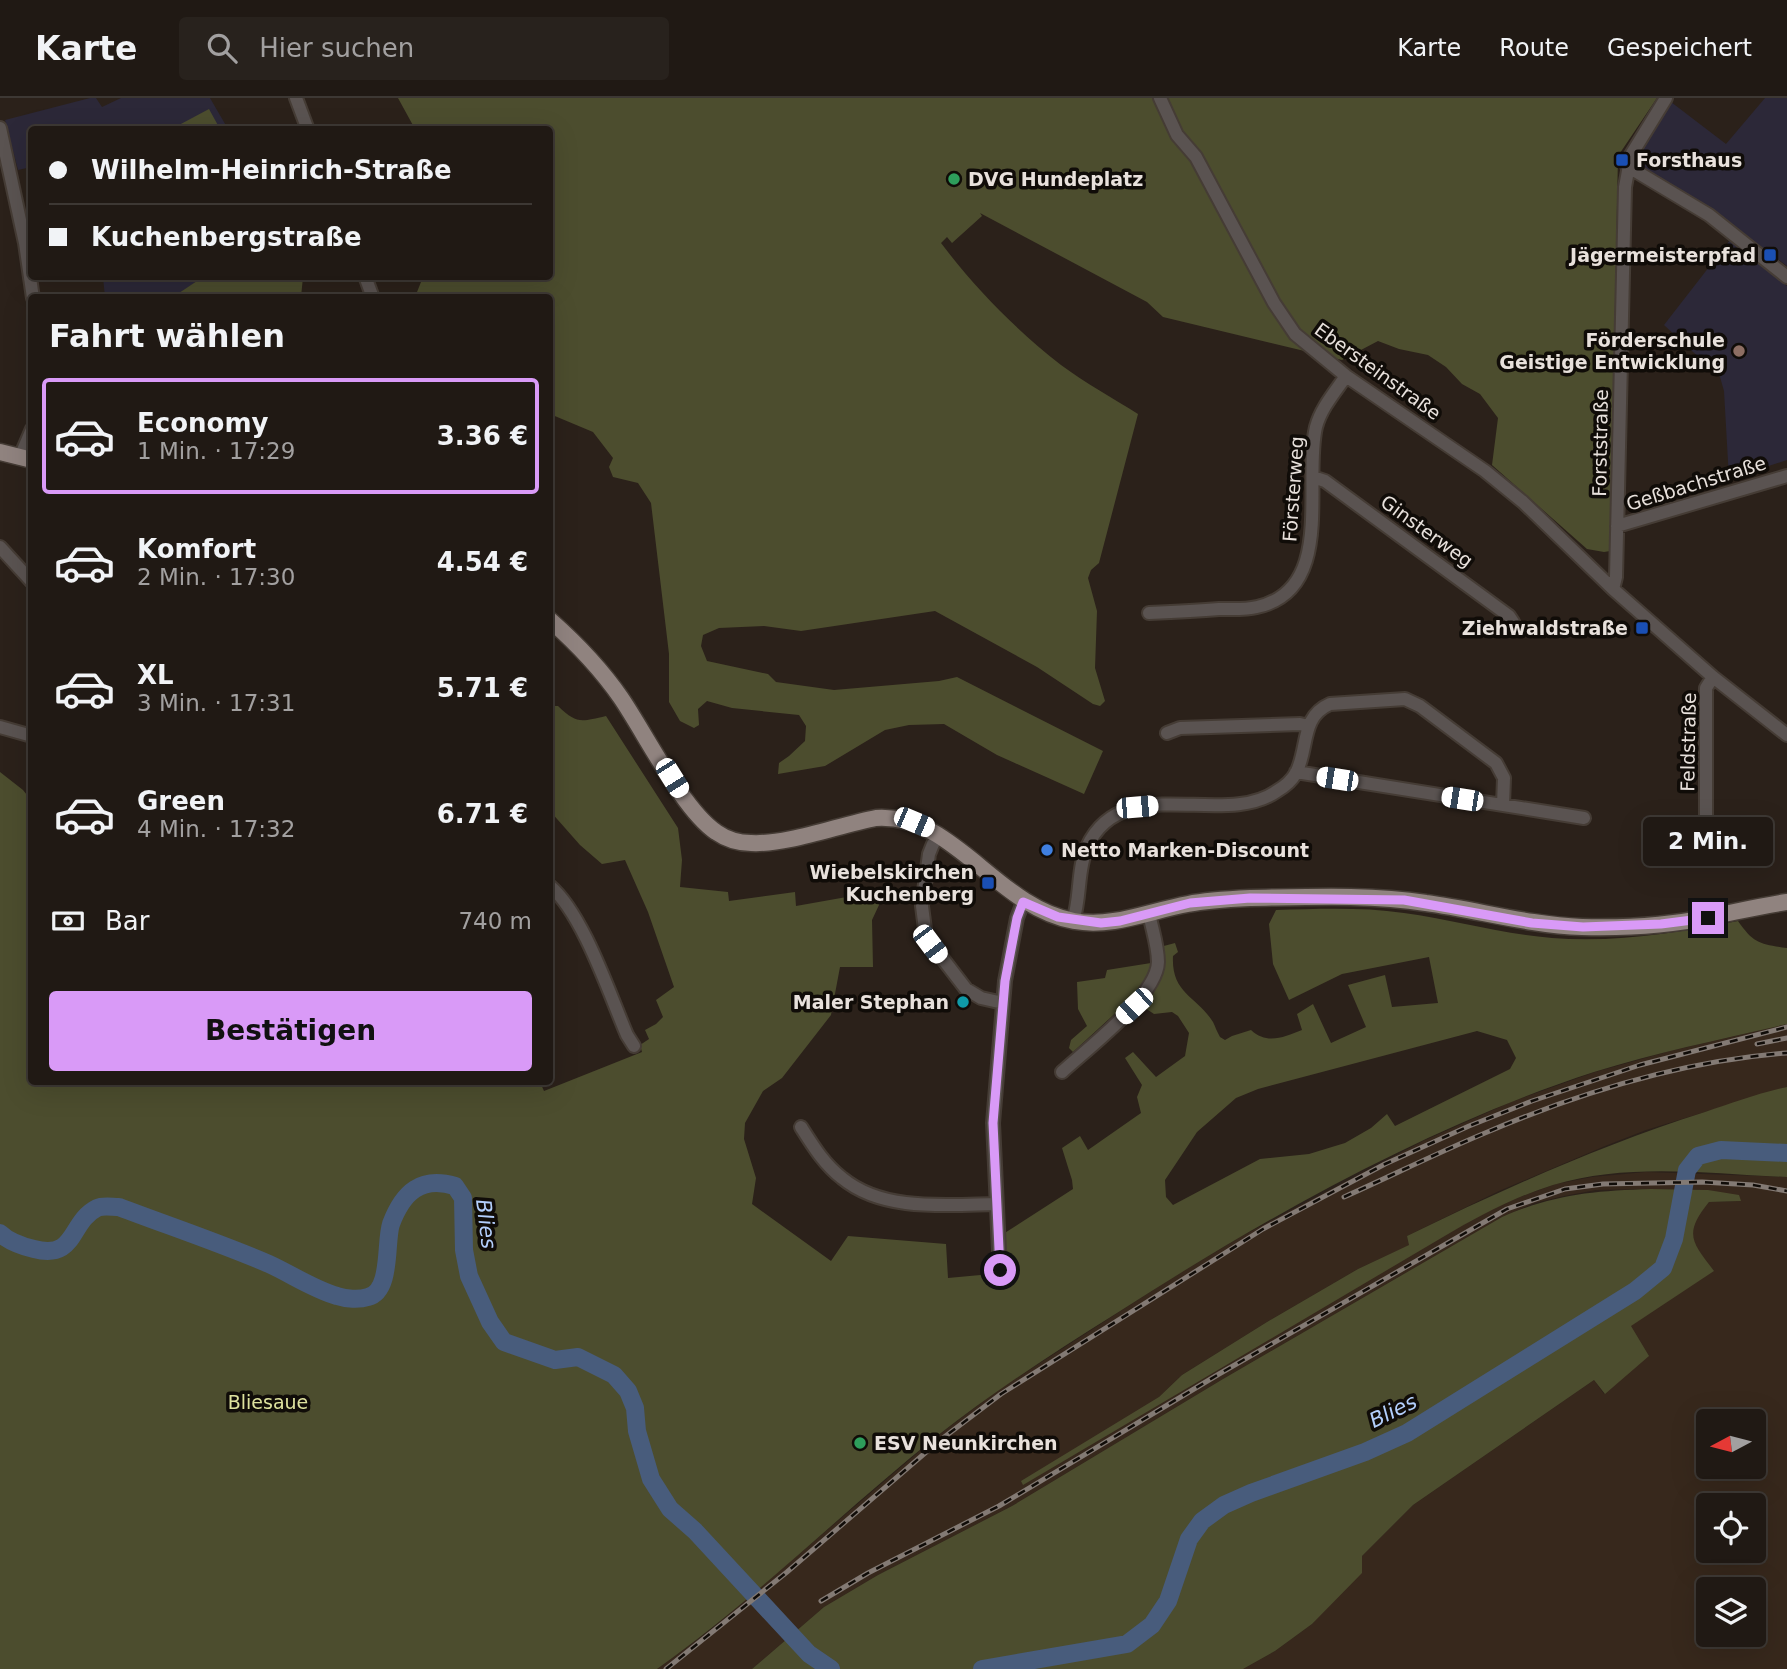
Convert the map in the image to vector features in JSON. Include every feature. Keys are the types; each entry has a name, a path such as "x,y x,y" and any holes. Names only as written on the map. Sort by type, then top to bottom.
{"main road":[{"path":"0,452 26,459"},
{"path":"553,623 598,669 685,798 699,817 718,833 738,842 761,843 863,820 888,817 914,822 940,835 1023,902 1073,921 1101,923 1190,903 1225,899 1359,898 1425,902 1524,922 1583,927 1661,924 1787,902"}],"street":[{"path":"296,98 306,126"},
{"name":"Ebersteinstraße","path":"1160,98 1177,135 1196,157 1284,321 1308,347 1346,376 1494,478 1523,502 1613,589"},
{"name":"Forststraße","path":"1613,589 1616,577 1627,166 1666,98"},
{"path":"0,128 28,264"},
{"path":"1627,166 1709,215 1787,276"},
{"name":"Försterweg","path":"1149,614 1256,607 1284,594 1298,579 1311,539 1313,440 1317,423 1346,376"},
{"name":"Geßbachstraße","path":"1617,526 1787,476"},
{"name":"Ginsterweg","path":"1313,477 1325,481 1442,565 1509,616 1513,622"},
{"path":"0,547 28,578"},
{"path":"1613,589 1713,677 1787,735"},
{"name":"Feldstraße","path":"1696,848 1703,843 1706,836 1706,688 1713,677"},
{"path":"1073,921 1086,850 1102,824 1118,813 1137,807 1244,803 1259,800 1278,791 1296,772 1308,726 1322,708 1330,704 1396,698 1414,702 1496,763 1504,778 1503,805"},
{"path":"1167,733 1181,728 1300,724 1308,726"},
{"path":"0,727 28,735"},
{"path":"1296,772 1584,818"},
{"path":"940,835 929,854 922,906 926,937 966,989 981,998 1003,1003"},
{"path":"553,889 578,922 634,1046"},
{"path":"1000,1270 993,1123 1003,1003 1017,918 1023,902"},
{"path":"1062,1072 1134,1006 1154,979 1158,963 1149,914"},
{"path":"801,1127 832,1170 844,1180 871,1194 922,1204 996,1204"}],"shaded area":[{"path":"90,98 96,98 102,107 121,98 210,98 226,126 28,126 28,168 18,170 5,120"},
{"path":"1765,98 1787,98 1787,266 1717,214 1641,167 1634,154 1671,102 1726,144"},
{"name":"Förderschule Geistige Entwicklung","path":"1730,240 1787,286 1787,460 1729,479 1724,391 1720,377 1664,325"},
{"path":"103,280 199,280 179,294 105,294"},
{"path":"1787,1024 1787,1087 1646,1130 1605,1146 1499,1191 1407,1236 1410,1245 1358,1269 1267,1322 1182,1375 1159,1397 1492,1208 1556,1184 1592,1177 1646,1172 1787,1177 1787,1669 1243,1669 1275,1651 1312,1624 1362,1556 1413,1505 1594,1380 1604,1394 1630,1326 1713,1271 1694,1245 1691,1234 1695,1219 1709,1202 1740,1201 1708,1190 1651,1189 1596,1190 1564,1196 1534,1203 1502,1217 1223,1379 1012,1506 878,1575 824,1607 752,1669 657,1669 710,1630 936,1437 998,1390 1170,1279 1242,1236 1423,1141 1511,1102 1595,1072 1670,1051"}],"green space":[{"path":"398,98 1657,98 1618,156 1610,551 1587,549 1492,465 1498,418 1480,394 1462,384 1446,367 1428,355 1378,341 1342,360 1163,317 1147,302 980,213 982,216 952,243 947,237 941,243 954,260 997,308 1044,351 1080,378 1138,414 1099,563 1091,570 1088,578 1097,611 1095,668 1105,701 1100,706 1093,704 1037,667 935,611 801,631 764,626 719,628 703,635 701,646 707,661 768,674 776,682 834,690 957,677 1103,751 1084,794 997,755 944,724 909,725 885,730 825,766 778,774 779,763 805,741 806,726 799,715 732,708 707,701 698,709 699,725 694,728 680,721 669,702 669,654 651,503 638,483 613,477 609,467 613,458 593,432 553,415 553,294 416,294 422,280 553,280 553,126 413,126"},
{"path":"209,109 218,126 180,126"},
{"path":"198,280 303,280 301,294 178,294"},
{"name":"Bliesaue","path":"553,706 558,706 579,720 606,716 678,828 682,860 680,887 728,892 729,901 795,892 796,906 886,890 872,920 873,967 840,967 831,1015 782,1078 763,1091 745,1123 744,1139 756,1178 752,1204 831,1261 848,1236 946,1244 948,1278 1002,1273 1000,1236 1073,1189 1062,1148 1080,1136 1088,1150 1141,1113 1137,1097 1142,1085 1125,1058 1133,1052 1156,1077 1185,1056 1189,1033 1178,1016 1172,1012 1154,1014 1142,1006 1155,987 1160,947 1175,943 1178,952 1173,956 1176,979 1207,1013 1220,1037 1225,1040 1251,1030 1257,1035 1269,1038 1302,1030 1297,1014 1313,1004 1331,1043 1366,1027 1348,985 1385,975 1392,1007 1438,1003 1429,957 1342,974 1289,1000 1273,964 1269,924 1276,910 1388,911 1515,933 1575,939 1646,936 1738,921 1758,942 1787,948 1787,1024 1642,1058 1532,1094 1409,1147 1230,1243 980,1403 902,1465 729,1614 657,1669 0,1669 0,772 28,796 28,1085 541,1085 544,1091 642,1052 640,1045 649,1039 645,1030 663,1017 656,1000 674,987 648,912 625,860 602,864 580,845 553,814","holes":["1477,1031 1507,1040 1516,1058 1510,1069 1395,1126 1387,1114 1371,1128 1345,1143 1309,1154 1260,1159 1173,1205 1166,1197 1165,1180 1197,1132 1236,1098 1258,1089"]},
{"path":"1151,963 1151,972 1144,987 1073,1052 1069,1048 1071,1040 1087,1026 1078,1009 1077,982 1105,978 1107,970"},
{"path":"1787,1087 1787,1177 1640,1172 1581,1178 1524,1195 1443,1237 1023,1485 1021,1481 1159,1397 1182,1375 1267,1322 1358,1269 1409,1245 1407,1236 1591,1153 1746,1098"},
{"path":"1651,1189 1708,1190 1739,1195 1741,1201 1709,1202 1696,1222 1693,1230 1696,1245 1714,1271 1631,1326 1649,1356 1605,1394 1594,1380 1413,1505 1362,1556 1362,1573 1312,1624 1275,1651 1243,1669 752,1669 824,1607 878,1575 1012,1506 1223,1379 1502,1217 1539,1203 1575,1195"}],"waterway":[{"name":"Blies","path":"982,1669 1127,1644 1152,1625 1168,1601 1189,1539 1202,1521 1224,1505 1251,1493 1365,1452 1407,1433 1635,1291 1663,1268 1674,1239 1687,1170 1698,1156 1721,1150 1787,1153"},
{"name":"Blies","path":"0,1233 29,1248 48,1251 58,1249 65,1245 88,1214 105,1206 119,1207 251,1256 328,1293 361,1299 376,1293 381,1286 389,1232 401,1203 423,1185 443,1183 455,1186 463,1198 464,1250 469,1276 490,1322 504,1342 555,1360 578,1357 614,1375 628,1391 635,1408 637,1431 651,1479 670,1509 695,1531 809,1654 831,1669"}],"railway":[{"path":"666,1669 787,1572 939,1441 1001,1394 1263,1229 1385,1164 1532,1101 1640,1065 1787,1027"},
{"path":"1757,1044 1787,1038"},
{"path":"1344,1197 1449,1148 1558,1104 1671,1071 1787,1053"},
{"path":"821,1601 868,1573 999,1506 1219,1374 1507,1209 1565,1189 1603,1184 1702,1182 1753,1185 1787,1191"}],"place":[{"name":"Forsthaus","path":"1622,160"},
{"name":"DVG Hundeplatz","path":"954,179"},
{"name":"Jägermeisterpfad","path":"1770,255"},
{"name":"Förderschule Geistige Entwicklung","path":"1739,351"},
{"name":"Ziehwaldstraße","path":"1642,628"},
{"name":"Netto Marken-Discount","path":"1047,850"},
{"name":"Wiebelskirchen Kuchenberg","path":"988,883"},
{"name":"Maler Stephan","path":"963,1002"},
{"name":"ESV Neunkirchen","path":"860,1443"}],"route":[{"path":"1000,1270 992,1139 1005,981 1017,918 1023,902 1058,917 1101,923 1120,921 1190,903 1250,898 1404,900 1516,921 1583,927 1643,926 1708,918"}]}
